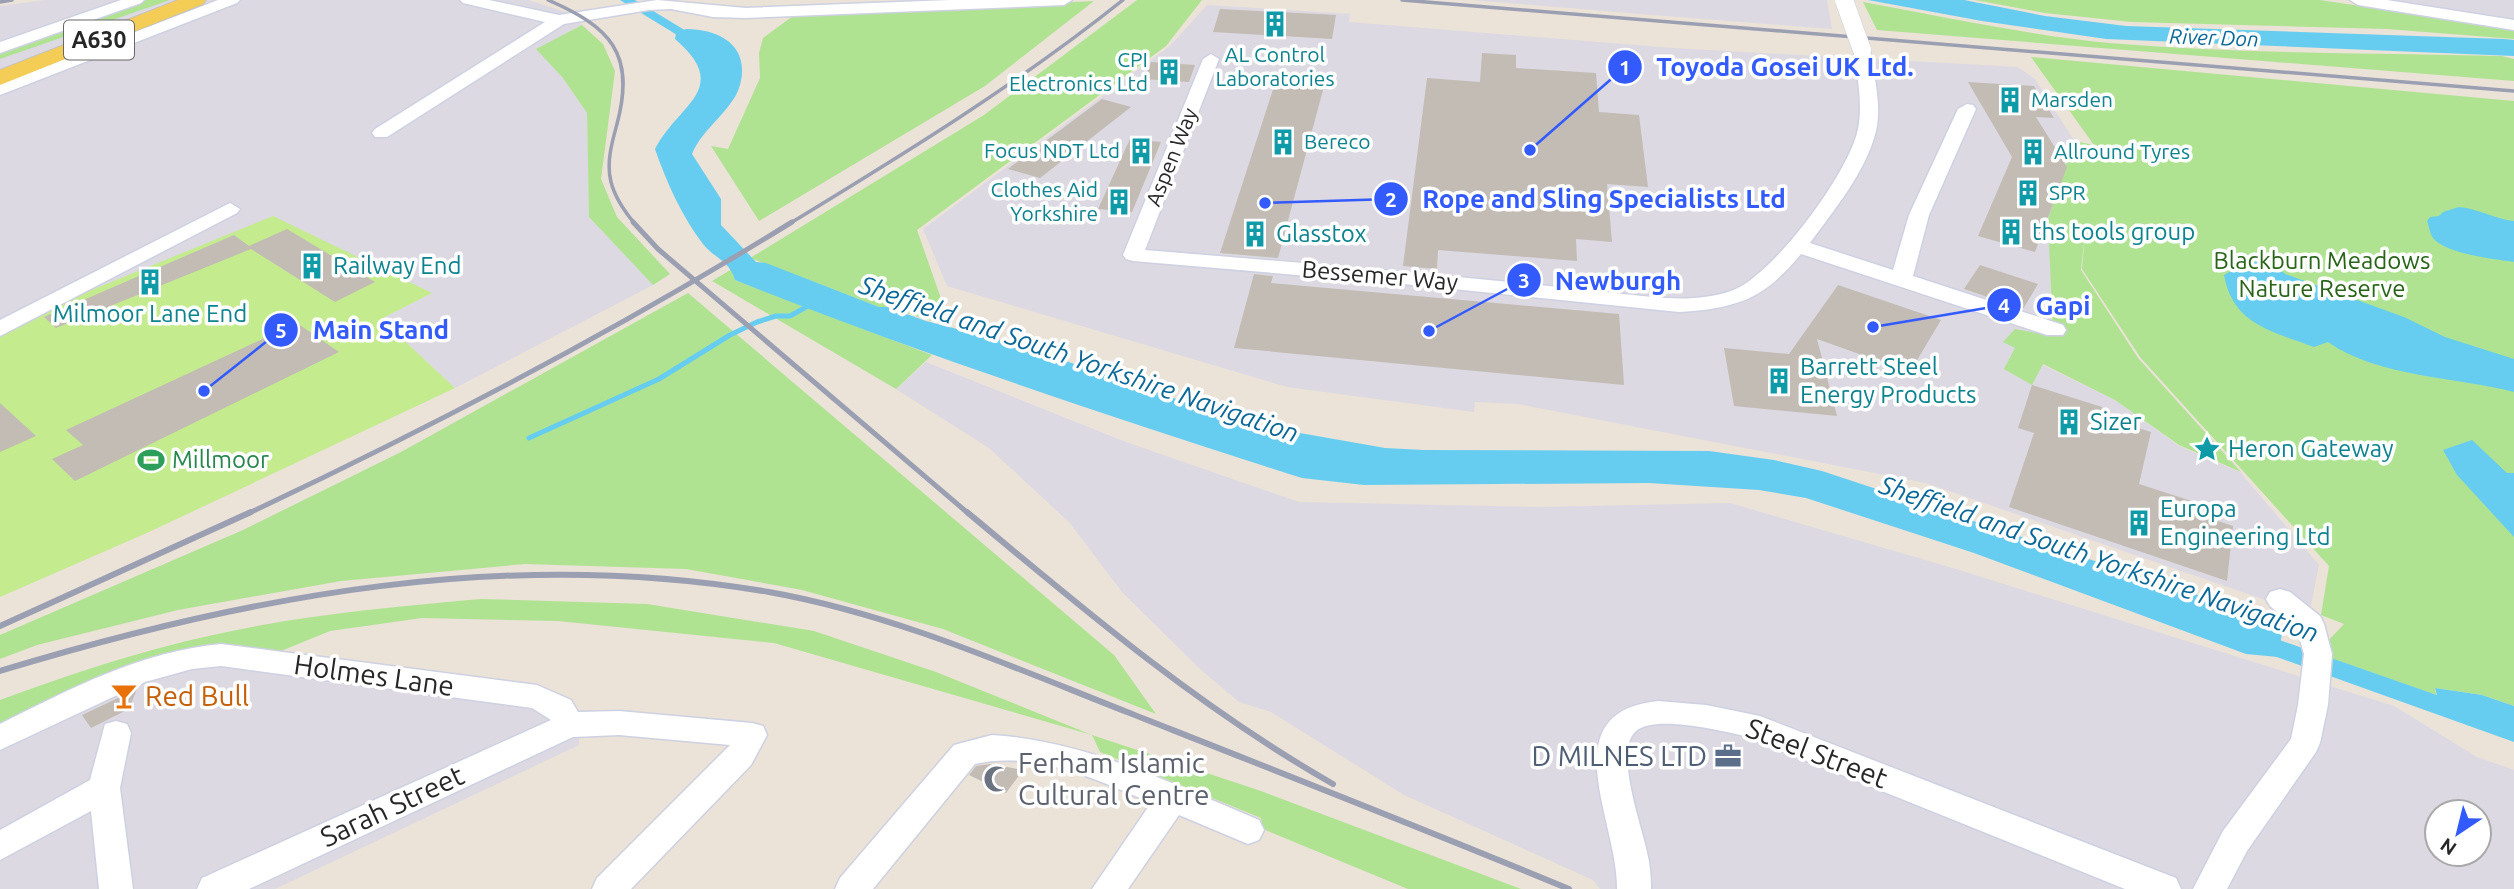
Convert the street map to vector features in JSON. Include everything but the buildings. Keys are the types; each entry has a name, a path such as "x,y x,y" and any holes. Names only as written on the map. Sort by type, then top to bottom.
{"main road":[{"name":"A630","path":"0,61 109,26 177,0"},
{"name":"A630","path":"0,78 196,0"}],"street":[{"path":"0,48 136,0"},
{"path":"0,90 232,0"},
{"path":"468,0 559,20 649,5 671,4 713,12 746,13 1064,0"},
{"name":"Bessemer Way","path":"1133,256 1428,280 1679,306 1709,303 1755,288 1771,275 1825,208 1859,156 1867,131 1868,89 1862,50 1844,0"},
{"path":"2358,0 2514,25"},
{"path":"380,133 559,20"},
{"name":"Aspen Way","path":"1133,256 1211,59"},
{"path":"1901,280 1919,215 1967,109"},
{"path":"0,329 230,209"},
{"path":"1795,245 2055,330"},
{"path":"2210,889 2235,841 2305,743 2317,664 2310,624 2280,599"},
{"name":"Holmes Lane","path":"0,738 129,676 158,665 200,656 221,655 537,697 560,708 570,725"},
{"name":"Steel Street","path":"1634,889 1632,849 1615,786 1612,757 1615,733 1631,718 1659,714 1749,725 2164,889"},
{"path":"570,725 619,723 752,735 740,756 609,889"},
{"name":"Sarah Street","path":"214,889 570,725"},
{"path":"116,733 104,788 116,889"},
{"path":"852,889 965,754 989,747 1084,762 1248,830"},
{"path":"0,846 104,788"},
{"path":"1109,889 1172,799"}],"shaded area":[{"path":"44,0 528,0 568,13 582,25 537,49 563,78 587,113 589,217 653,285 455,388 381,319 430,294 0,332 0,6"},
{"path":"1472,0 1827,0 1832,29 1653,15"},
{"path":"2377,0 2514,0 2514,22"},
{"path":"1207,5 1350,14 1349,22 1673,48 2018,67 2035,79 2075,142 2050,221 2051,335 2043,365 2115,400 2179,446 2240,472 2319,565 2309,615 1926,483 1518,404 1475,402 1474,412 1287,387 947,286 923,229 1170,46"},
{"path":"926,362 1126,442 1299,502 1540,507 1730,503 1956,569 2394,706 2477,757 2514,770 2514,889 1600,889 1593,880 1404,795 1271,712 1239,702 1199,668 1122,592 1069,522 989,448 896,389"},
{"path":"197,649 578,713 579,745 275,889 0,889 0,726 164,653"}],"green space":[{"path":"142,0 170,0 0,59 0,53"},
{"path":"1137,0 1202,0 1166,46 917,230 951,327 887,307 879,307 750,258 984,115"},
{"path":"1975,0 2320,0 2514,29 2514,39 2387,29 2132,22 2045,13"},
{"path":"1094,1 985,86 759,221 711,146 728,149 760,78 759,53 763,38 793,16"},
{"path":"1863,2 2017,30 2109,43 2257,51 2502,56 2514,59 2514,81 1877,30"},
{"path":"582,25 603,44 615,71 601,179 617,217 670,274 653,285 589,217 587,113 563,78 536,49"},
{"name":"Blackburn Meadows Nature Reserve","path":"2031,57 2514,101 2514,706 2482,695 2435,688 2436,695 2333,659 2328,641 2344,624 2321,615 2329,566 2140,357 2082,269 2086,224 2081,270 2138,358 2241,472 2179,445 2115,400 2043,364 2032,385 2004,369 2015,348 2003,342 2015,329 2053,336 2048,219 2074,141 2094,145"},
{"name":"Millmoor","path":"273,216 432,293 381,319 455,388 149,532 0,597 0,332 50,307"},
{"path":"732,269 735,280 932,355 896,389 712,281"},
{"path":"688,293 1114,655 1156,714 943,629 802,590 686,569 525,564 341,581 178,610 37,645 0,659 0,635 243,530 401,452"},
{"path":"481,599 647,604 814,631 936,672 1092,735 774,643 558,621 422,618 330,631 276,653 197,649 164,653 0,725 0,700 159,648 246,628 313,617"},
{"path":"1092,735 1261,791 1521,889 1408,889 1263,829 1261,818 1100,752"}],"water":[{"name":"River Don","path":"1868,0 1964,0 2045,16 2126,26 2504,39 2514,40 2514,56 2106,39 1982,21"},
{"path":"686,29 722,37 731,43 741,62 742,74 735,96 692,154 721,199 721,225 756,262 766,263 879,307 1019,345 1249,424 1385,448 1709,451 1774,460 1822,471 2261,616 2282,633 2278,657 2246,654 1974,553 1806,498 1759,490 1649,483 1364,485 1302,478 1017,384 875,334 735,280 726,264 703,244 681,211 655,149 687,108 700,84 700,71 692,56 675,39 676,33"},
{"path":"2459,207 2514,221 2514,262 2459,252 2439,244 2433,238 2427,221 2430,217"},
{"path":"2269,258 2285,274 2404,317 2445,337 2514,359 2514,392 2393,369 2348,354 2328,342 2314,347 2257,324 2245,316 2236,305 2224,275 2242,265"},
{"path":"2472,440 2507,473 2514,473 2514,537 2457,475 2443,450"},
{"path":"2435,688 2482,695 2514,706 2514,740 2456,719 2439,704"}],"waterway":[{"name":"Sheffield and South Yorkshire Navigation","path":"626,0 700,43"},
{"path":"529,438 659,379 730,335 757,322 776,316 790,316 808,306"},
{"name":"Sheffield and South Yorkshire Navigation","path":"2254,640 2514,732"}],"railway":[{"path":"0,2 12,0"},
{"path":"548,0 570,10 602,32 620,61 623,78 622,99 609,167 618,199 635,224"},
{"path":"789,224 918,145 1043,61 1123,0"},
{"path":"1402,0 2514,91"},
{"path":"633,222 658,249 695,280"},
{"path":"695,280 792,222"},
{"path":"247,514 524,376 695,280"},
{"path":"695,280 969,514"},
{"path":"0,626 251,512"},
{"path":"967,512 1144,656 1236,723 1333,784"},
{"path":"0,671 189,620 380,586 477,577 574,575 671,579 769,592 861,614 951,643 1569,889"}],"place":[{"name":"AL Control Laboratories","path":"1275,24"},
{"name":"CPI Electronics Ltd","path":"1169,72"},
{"name":"Marsden","path":"2010,100"},
{"name":"Bereco","path":"1283,142"},
{"name":"Toyoda Gosei UK Ltd.","path":"1530,150"},
{"name":"Focus NDT Ltd","path":"1141,151"},
{"name":"Allround Tyres","path":"2033,152"},
{"name":"SPR","path":"2028,193"},
{"name":"Clothes Aid Yorkshire","path":"1119,202"},
{"name":"Rope and Sling Specialists Ltd","path":"1265,203"},
{"name":"ths tools group","path":"2011,232"},
{"name":"Glasstox","path":"1255,234"},
{"name":"Railway End","path":"312,266"},
{"name":"Milmoor Lane End","path":"150,282"},
{"name":"Gapi","path":"1873,327"},
{"name":"Newburgh","path":"1429,331"},
{"name":"Barrett Steel Energy Products","path":"1779,381"},
{"name":"Main Stand","path":"204,391"},
{"name":"Sizer","path":"2069,422"},
{"name":"Heron Gateway","path":"2207,449"},
{"name":"Millmoor","path":"151,460"},
{"name":"Europa Engineering Ltd","path":"2139,523"},
{"name":"Red Bull","path":"124,696"},
{"name":"D MILNES LTD","path":"1728,756"},
{"name":"Ferham Islamic Cultural Centre","path":"997,779"}]}
